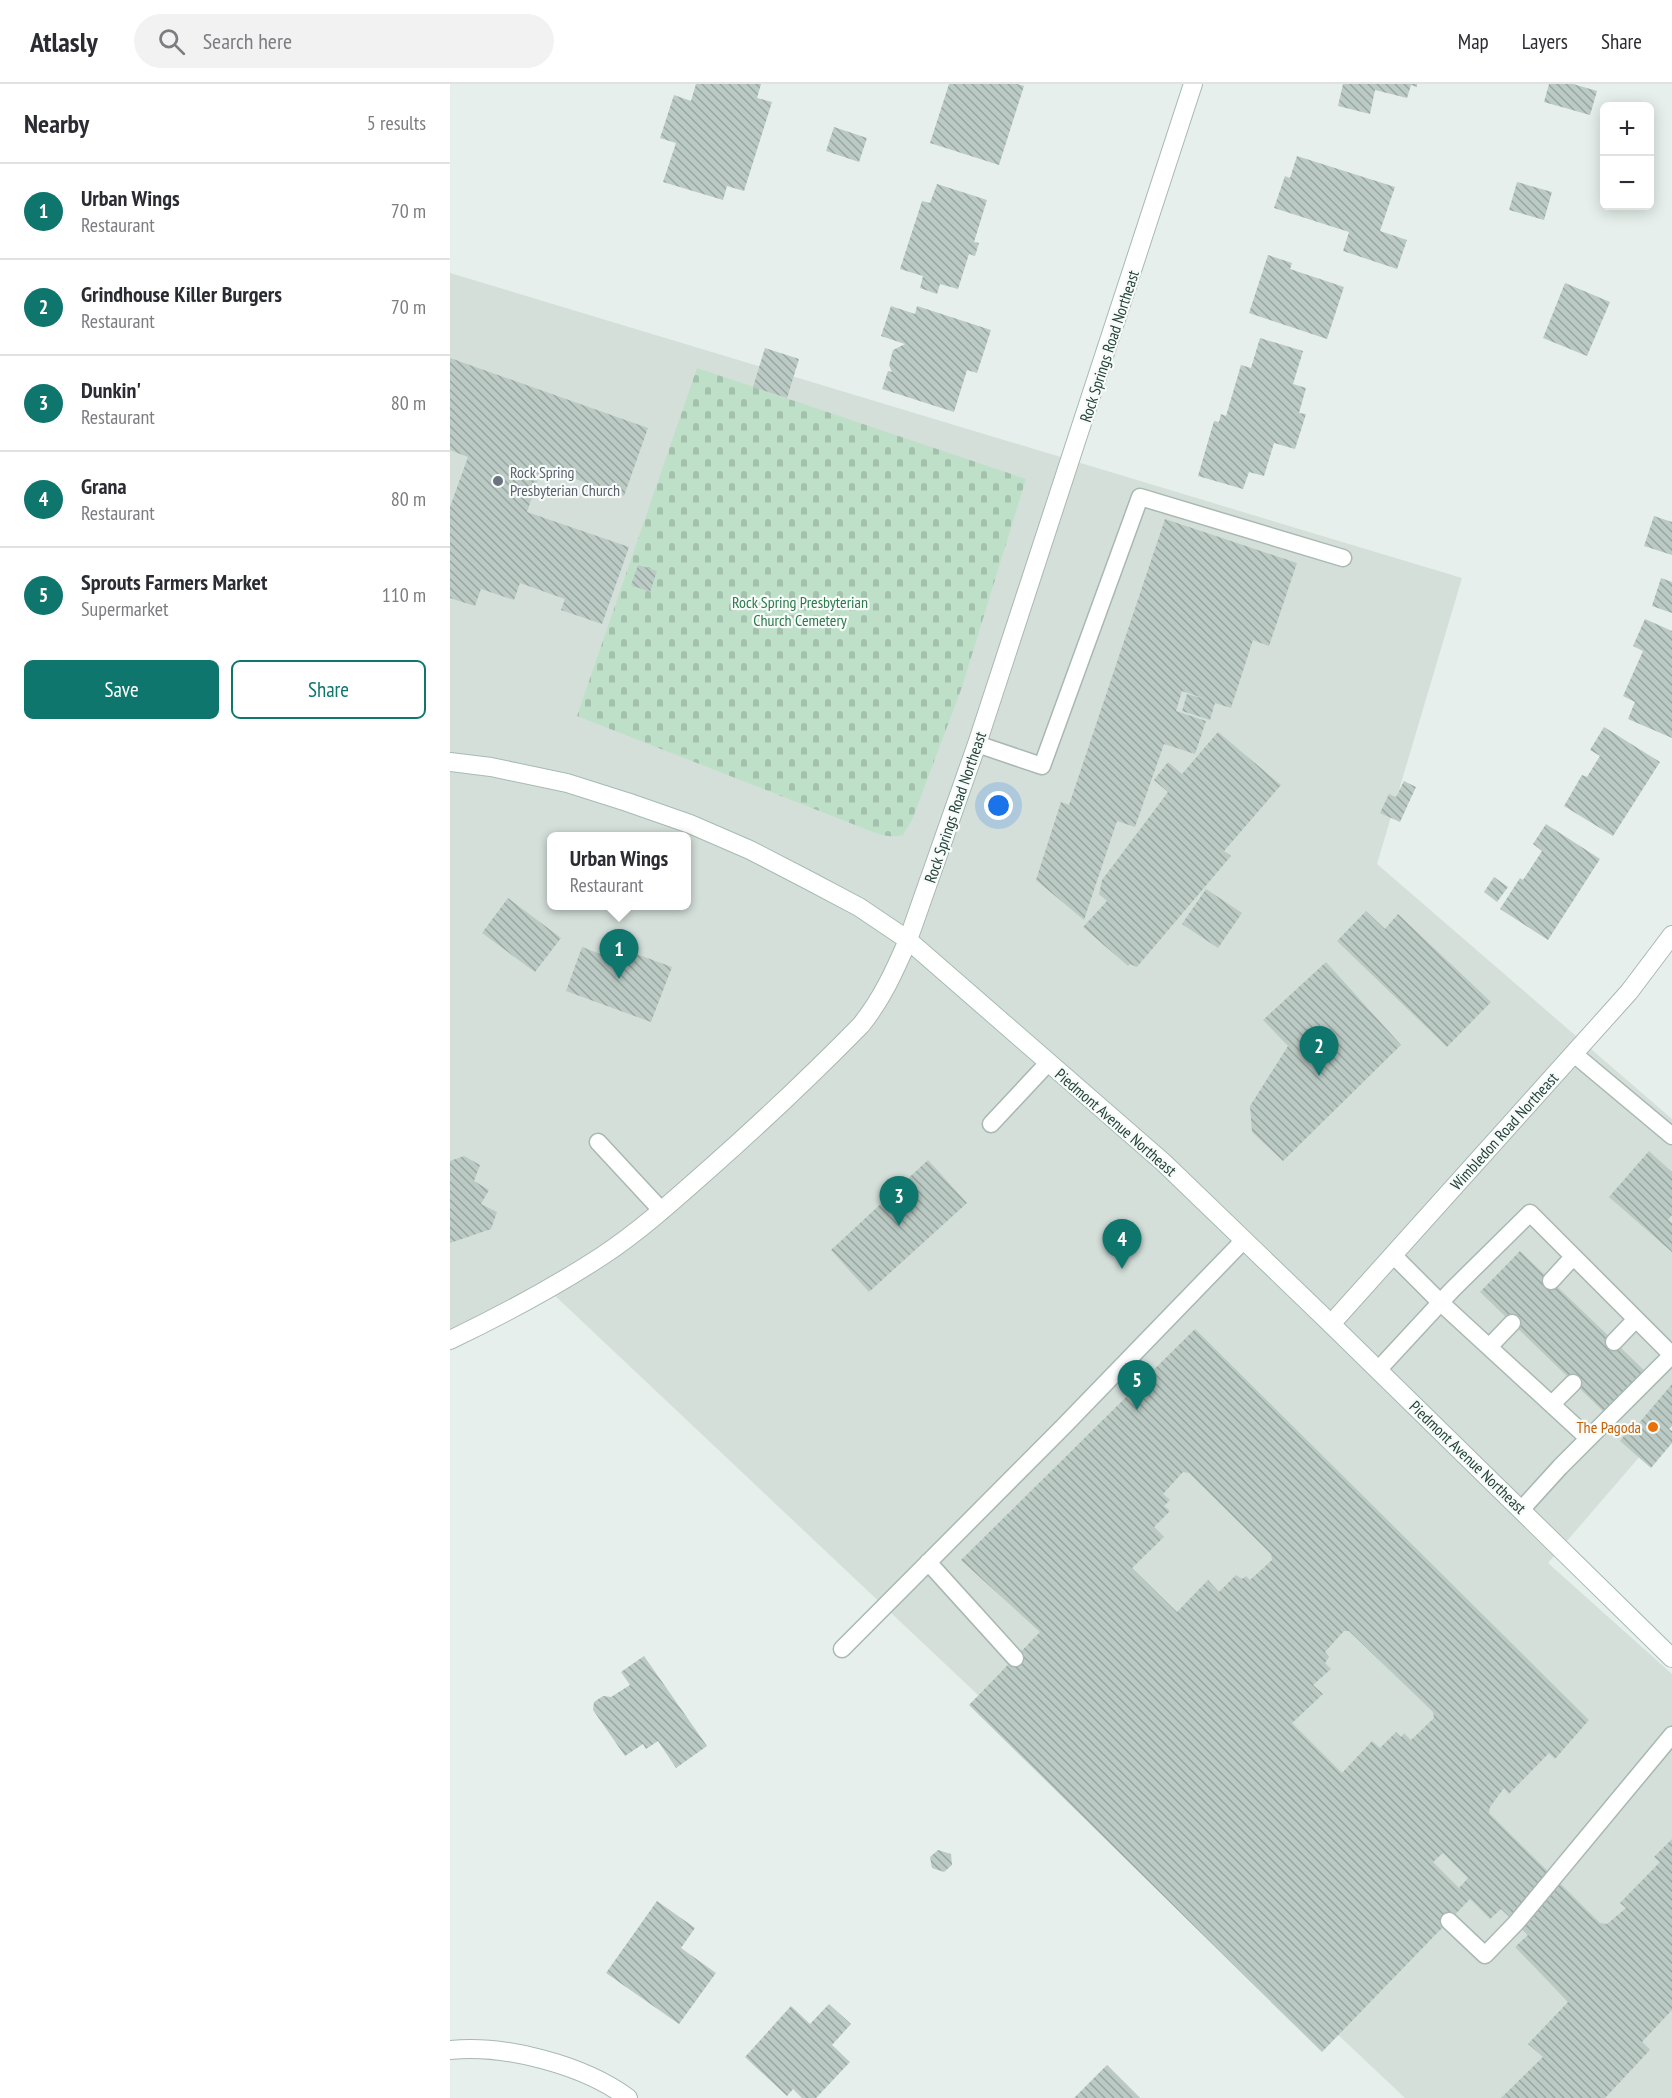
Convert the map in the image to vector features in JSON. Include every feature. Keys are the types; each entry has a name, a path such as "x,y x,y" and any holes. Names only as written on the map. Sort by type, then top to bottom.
{"street":[{"name":"Rock Springs Road Northeast","path":"450,1340 520,1306 603,1256 662,1211 751,1132 861,1025 875,1008 908,940 977,744 1193,84"},
{"name":"Piedmont Avenue Northeast","path":"450,762 567,783 627,801 690,824 750,850 808,880 859,908 908,940 1163,1162 1672,1658"},
{"name":"Wimbledon Road Northeast","path":"1331,1324 1638,982 1672,935"},
{"path":"450,2050 517,2053 574,2069 628,2098"}],"lane":[{"path":"977,744 1042,766 1140,497 1343,558"},
{"path":"1574,1054 1672,1137"},
{"path":"991,1124 1048,1063"},
{"path":"598,1142 662,1211"},
{"path":"1378,1370 1530,1213 1672,1355 1588,1438 1521,1510"},
{"path":"842,1649 1070,1420 1244,1240"},
{"path":"1393,1255 1441,1303 1588,1438"},
{"path":"1551,1281 1573,1257"},
{"path":"1614,1342 1636,1319"},
{"path":"1489,1347 1512,1323"},
{"path":"1552,1404 1573,1383"},
{"path":"928,1562 1015,1658"},
{"path":"1449,1921 1485,1955 1516,1923 1672,1735"}],"shaded area":[{"path":"450,273 1462,578 1377,864 1672,1119 1672,1419 1548,1563 1672,1674 1672,2098 1405,2098 551,1292 450,1336"}],"green space":[{"name":"Rock Spring Presbyterian Church Cemetery","path":"697,368 1026,479 962,687 912,820 903,835 888,836 873,832 577,716"}],"building":[{"path":"696,84 761,84 757,98 772,102 744,191 727,186 723,200 663,182 676,143 660,138 674,95 691,101"},
{"path":"949,84 1017,84 1024,86 999,165 930,143"},
{"path":"1343,84 1417,84 1417,87 1411,85 1407,98 1375,90 1370,114 1338,106"},
{"path":"1549,84 1573,84 1597,91 1590,115 1544,102"},
{"path":"834,127 867,138 859,162 826,151"},
{"path":"1297,156 1395,187 1380,231 1407,240 1397,269 1343,251 1349,232 1274,208 1285,176 1290,178"},
{"path":"1517,182 1552,192 1544,220 1509,210"},
{"path":"937,184 987,200 974,242 979,243 975,256 969,254 958,289 940,284 937,294 920,288 923,276 900,269 922,201 930,203"},
{"path":"1268,255 1292,263 1290,269 1344,287 1327,339 1249,313"},
{"path":"1565,283 1610,302 1587,356 1543,338"},
{"path":"891,306 915,314 917,306 991,330 977,373 967,370 954,412 882,389 888,371 892,372 889,365 893,350 905,344 881,336"},
{"path":"1260,338 1303,351 1293,384 1306,388 1299,413 1306,414 1295,449 1274,443 1264,476 1249,472 1243,489 1198,476 1214,421 1219,422 1221,414 1226,416 1241,365 1251,368"},
{"path":"765,348 799,359 787,398 753,387"},
{"name":"Rock Spring Presbyterian Church","path":"450,358 648,428 624,496 542,467 527,512 629,547 602,624 561,610 565,599 520,583 514,600 481,589 475,606 450,598 450,507 468,457 450,450"},
{"path":"1654,516 1672,522 1672,555 1644,546"},
{"path":"1165,519 1297,563 1269,646 1253,640 1231,708 1215,703 1210,720 1182,711 1187,694 1209,700 1182,691 1176,711 1206,721 1195,754 1164,744 1135,827 1117,821 1084,920 1036,880 1061,802 1069,805"},
{"path":"638,565 657,571 650,592 631,585"},
{"path":"1661,578 1672,582 1672,613 1652,606"},
{"path":"1645,619 1672,631 1672,738 1628,719 1635,702 1623,696 1643,651 1633,646"},
{"path":"1604,727 1660,762 1613,836 1564,806 1582,775 1587,777 1600,756 1590,750"},
{"path":"1218,732 1281,785 1224,851 1231,856 1137,967 1130,964 1128,966 1083,927 1107,901 1099,894 1102,880 1168,792 1154,780 1168,762 1182,774"},
{"path":"1404,781 1416,787 1400,822 1380,813 1389,794 1396,797"},
{"path":"1546,824 1600,859 1548,940 1500,909 1520,878 1523,880 1542,851 1533,844"},
{"path":"1494,877 1508,887 1497,902 1484,892"},
{"path":"1206,889 1242,913 1218,948 1182,924"},
{"path":"508,898 561,938 535,972 482,933"},
{"path":"1366,911 1385,929 1398,914 1491,1002 1447,1047 1337,941"},
{"path":"582,947 616,960 620,948 672,967 651,1022 566,991"},
{"path":"1326,962 1401,1045 1283,1161 1252,1132 1250,1106 1288,1046 1263,1020"},
{"path":"1649,1151 1672,1172 1672,1215 1668,1220 1672,1223 1672,1252 1609,1197"},
{"path":"464,1156 480,1165 474,1181 489,1190 481,1204 497,1212 491,1229 450,1243 450,1161"},
{"path":"928,1160 967,1203 869,1292 831,1250"},
{"path":"1520,1251 1645,1371 1605,1413 1480,1292"},
{"path":"1195,1329 1589,1720 1555,1759 1549,1753 1509,1794 1504,1788 1490,1807 1489,1813 1600,1923 1607,1924 1626,1908 1620,1903 1660,1862 1654,1857 1672,1839 1672,2010 1642,2042 1650,2050 1605,2098 1501,2098 1543,2057 1528,2044 1568,2002 1515,1947 1528,1935 1501,1909 1490,1919 1470,1899 1322,2052 969,1705 1040,1632 961,1560","holes":["1183,1472 1189,1473 1271,1554 1272,1560 1250,1580 1246,1576 1242,1579 1236,1575 1219,1592 1208,1580 1177,1612 1132,1568 1164,1537 1154,1527 1170,1511 1164,1506 1170,1500 1163,1494","1344,1631 1349,1631 1433,1712 1434,1718 1411,1740 1404,1733 1401,1737 1396,1732 1380,1748 1372,1741 1342,1773 1292,1723 1323,1694 1313,1685 1331,1669 1325,1663 1329,1657 1325,1652","1443,1853 1468,1878 1459,1888 1433,1862"]},
{"name":"The Pagoda","path":"1672,1384 1672,1426 1669,1429 1672,1431 1672,1443 1651,1468 1620,1441 1630,1428 1633,1430"},
{"path":"644,1656 707,1746 676,1768 658,1741 646,1749 643,1744 625,1756 593,1710 594,1702 603,1696 611,1697 630,1685 621,1672"},
{"path":"938,1850 951,1854 952,1865 944,1872 932,1868 930,1857"},
{"path":"657,1901 695,1928 681,1948 716,1973 679,2024 606,1973"},
{"path":"829,2004 851,2024 832,2045 850,2062 816,2098 802,2098 793,2089 787,2096 745,2057 791,2006 810,2024"},
{"path":"1107,2065 1140,2098 1074,2098"}],"place":[{"name":"Rock Spring Presbyterian Church","path":"498,481"},
{"name":"Urban Wings","path":"619,979"},
{"name":"Grindhouse Killer Burgers","path":"1319,1076"},
{"name":"Dunkin'","path":"899,1226"},
{"name":"Grana","path":"1122,1269"},
{"name":"Sprouts Farmers Market","path":"1137,1410"},
{"name":"The Pagoda","path":"1653,1427"}]}
